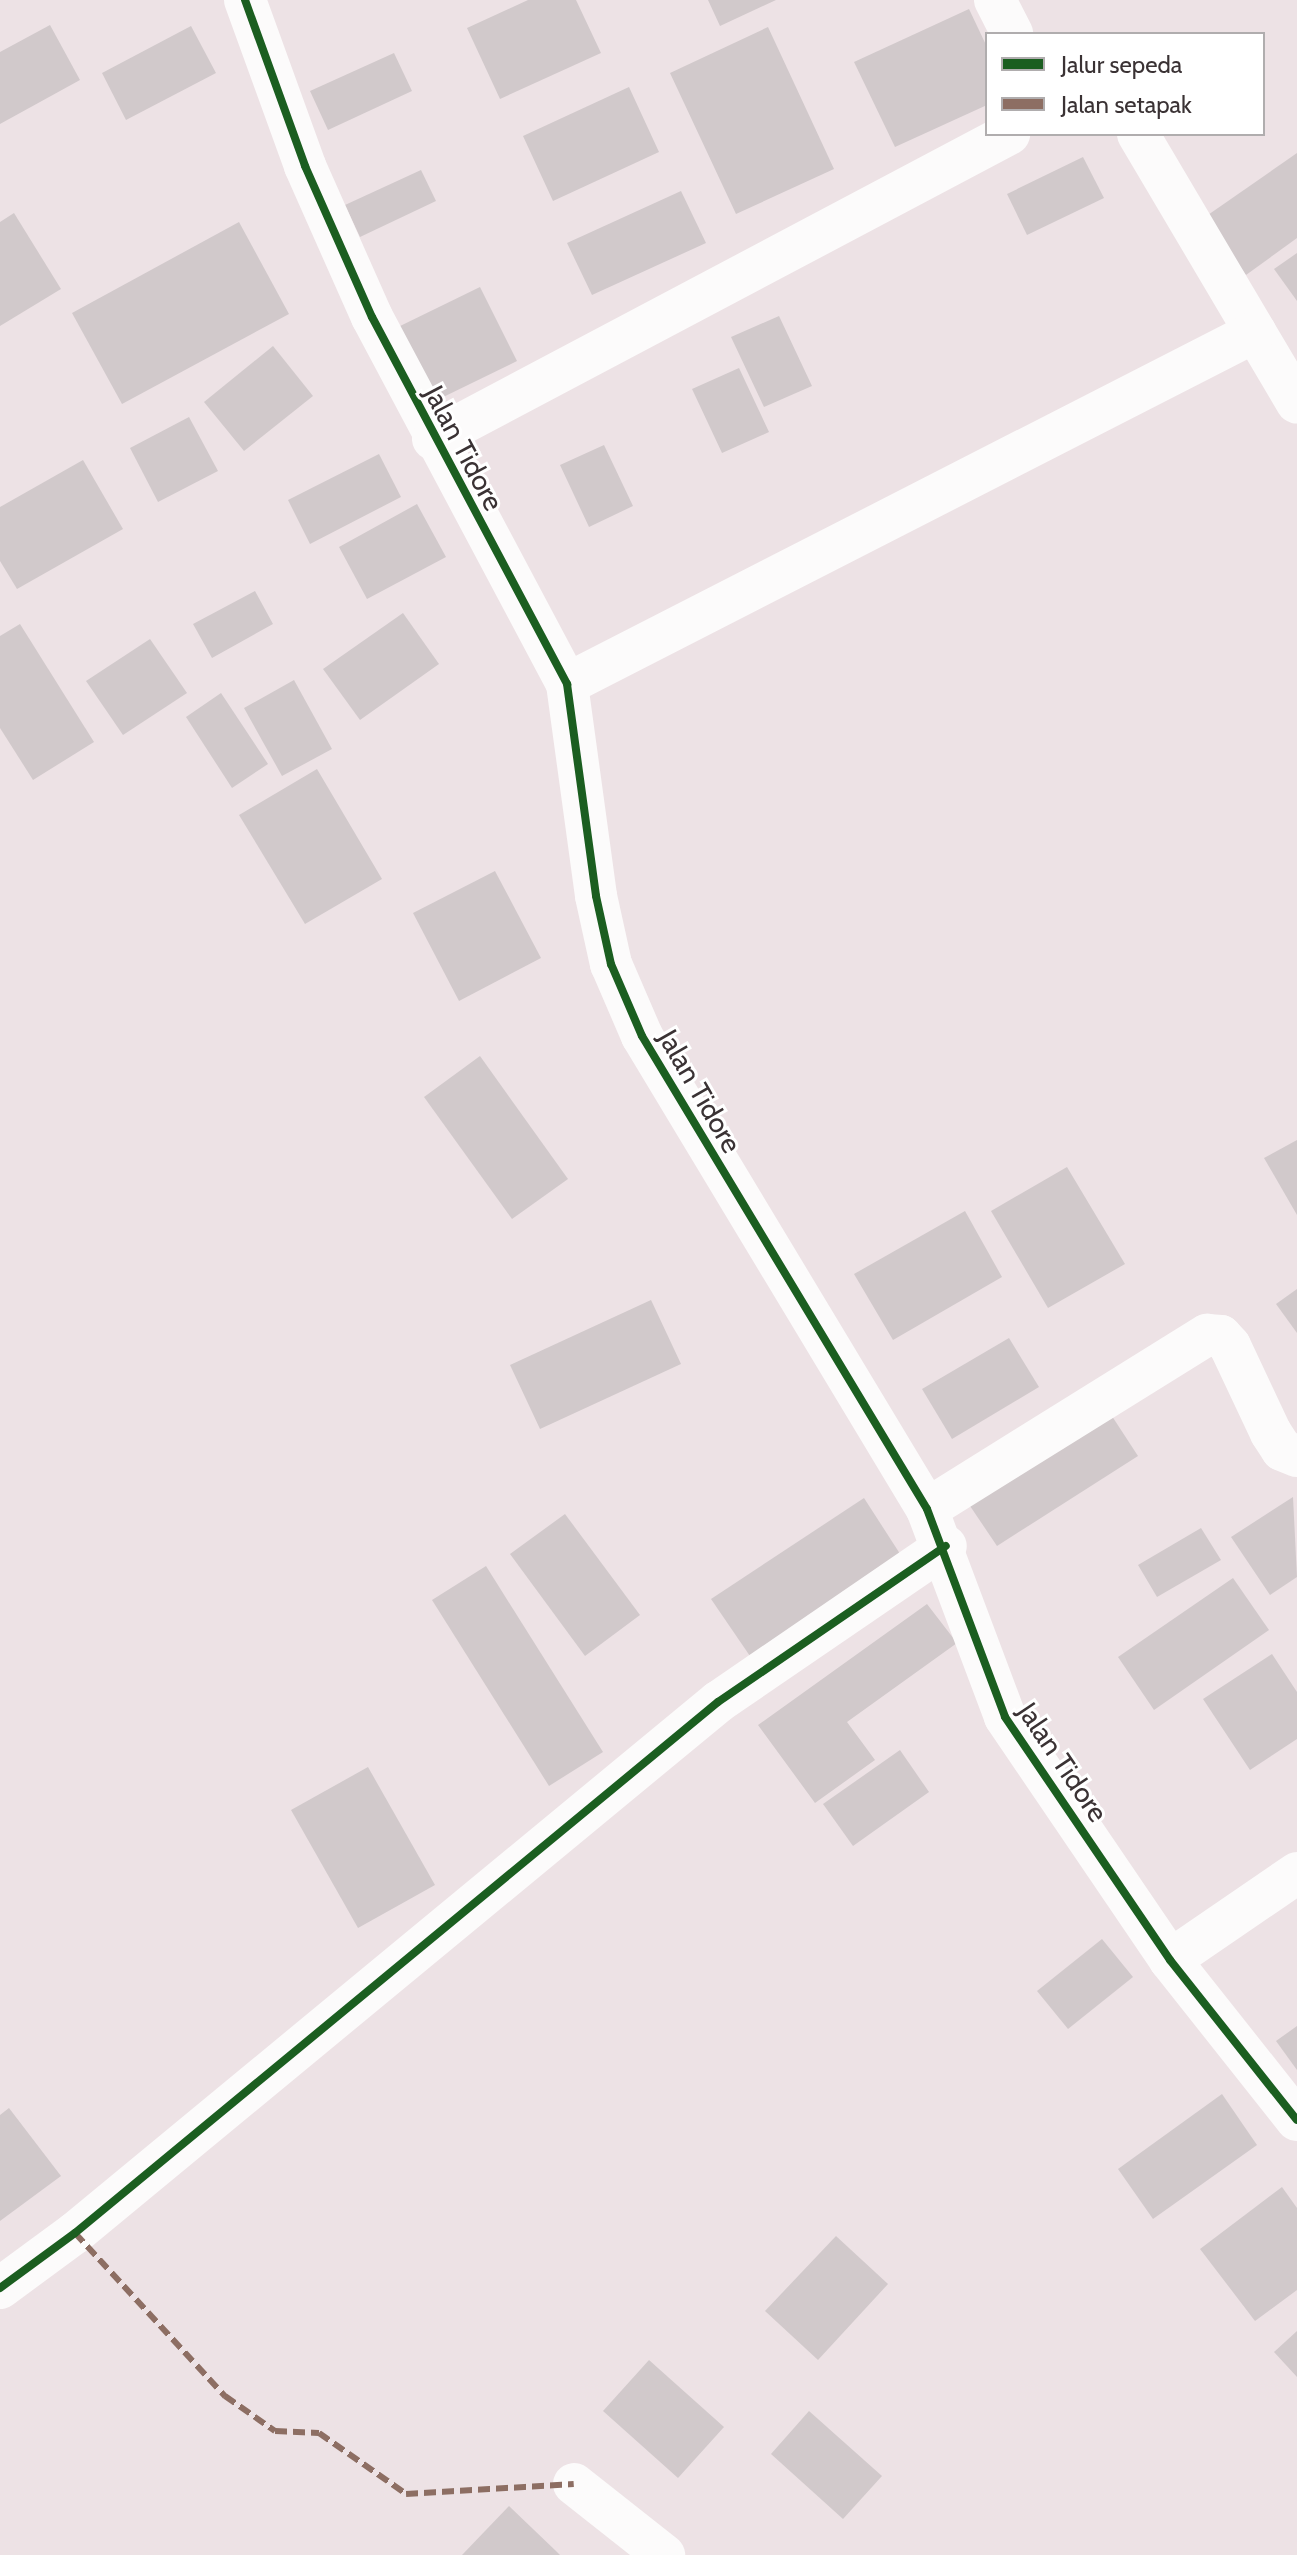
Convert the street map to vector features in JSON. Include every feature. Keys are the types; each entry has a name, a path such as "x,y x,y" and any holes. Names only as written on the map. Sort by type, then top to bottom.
{"street":[{"name":"Jalan Tidore","path":"245,0 305,166 433,439 567,684 596,896 611,964 642,1036 927,1509 946,1546 970,1634 1005,1717 1170,1960 1297,2120"},
{"path":"995,0 1011,32"},
{"path":"433,439 1005,136"},
{"path":"1139,136 1297,403"},
{"path":"567,684 1255,332"},
{"path":"927,1509 1207,1335 1221,1336 1230,1346 1271,1433 1282,1450 1297,1456"},
{"path":"0,2288 75,2233 718,1702 946,1546"},
{"path":"1170,1960 1297,1873"},
{"path":"574,2484 664,2555"}],"building":[{"path":"528,0 576,0 601,53 500,99 467,28"},
{"path":"708,0 776,0 720,26"},
{"path":"969,9 985,43 985,106 895,147 854,62"},
{"path":"50,25 80,80 0,124 0,52"},
{"path":"191,26 216,73 126,120 102,73"},
{"path":"768,27 834,169 736,214 670,73"},
{"path":"394,53 412,91 328,130 310,91"},
{"path":"629,87 659,152 553,201 523,136"},
{"path":"1297,153 1297,238 1246,275 1205,217"},
{"path":"1083,157 1104,198 1027,235 1007,194"},
{"path":"421,170 436,201 360,237 345,205"},
{"path":"681,191 706,243 592,295 567,243"},
{"path":"14,213 61,289 0,326 0,222"},
{"path":"239,222 289,314 122,404 72,313"},
{"path":"1297,253 1297,301 1274,269"},
{"path":"480,287 517,361 433,402 396,328"},
{"path":"779,316 812,386 764,407 731,337"},
{"path":"273,346 313,396 244,451 204,402"},
{"path":"739,368 769,432 722,453 692,389"},
{"path":"189,417 218,471 158,502 130,448"},
{"path":"604,445 633,506 589,527 560,465"},
{"path":"379,454 401,497 310,544 288,500"},
{"path":"83,460 123,529 17,589 0,561 0,507"},
{"path":"417,504 446,557 367,599 339,547"},
{"path":"255,591 273,624 212,658 193,624"},
{"path":"403,613 439,664 360,720 323,669"},
{"path":"20,624 94,742 33,780 0,728 0,636"},
{"path":"150,639 187,693 123,735 86,681"},
{"path":"294,680 332,749 282,776 244,708"},
{"path":"221,693 268,764 232,788 186,717"},
{"path":"317,769 382,879 305,924 239,815"},
{"path":"495,871 541,958 459,1001 413,913"},
{"path":"480,1056 568,1179 512,1219 424,1097"},
{"path":"1297,1140 1297,1215 1264,1158"},
{"path":"1067,1167 1125,1264 1048,1308 991,1211"},
{"path":"965,1211 1002,1277 893,1340 854,1274"},
{"path":"1297,1289 1297,1333 1276,1304"},
{"path":"651,1300 681,1364 540,1429 510,1365"},
{"path":"1009,1338 1039,1387 952,1439 922,1389"},
{"path":"1108,1410 1138,1456 997,1546 966,1500"},
{"path":"1293,1497 1297,1577 1270,1595 1231,1537"},
{"path":"864,1498 904,1560 752,1659 711,1599"},
{"path":"565,1514 640,1615 585,1656 510,1554"},
{"path":"1201,1528 1221,1560 1157,1597 1138,1565"},
{"path":"486,1566 603,1752 549,1786 432,1600"},
{"path":"1233,1578 1269,1630 1154,1710 1118,1657"},
{"path":"927,1604 957,1643 847,1722 875,1760 815,1803 758,1725"},
{"path":"1272,1654 1297,1692 1297,1739 1250,1770 1203,1699"},
{"path":"900,1750 929,1792 853,1846 823,1804"},
{"path":"368,1767 435,1885 358,1928 291,1810"},
{"path":"1102,1939 1133,1977 1068,2029 1037,1991"},
{"path":"1297,2026 1297,2070 1276,2041"},
{"path":"1222,2094 1257,2145 1153,2219 1118,2169"},
{"path":"9,2108 61,2176 0,2221 0,2115"},
{"path":"1282,2187 1297,2208 1297,2290 1255,2321 1200,2249"},
{"path":"836,2236 888,2284 818,2360 765,2311"},
{"path":"1297,2331 1297,2377 1274,2352"},
{"path":"649,2360 724,2427 678,2478 603,2411"},
{"path":"809,2411 882,2476 843,2519 771,2454"},
{"path":"509,2506 556,2551 560,2555 462,2555"}],"marked path":[{"path":"75,2233 225,2396 275,2431 319,2433 406,2494 574,2484"}],"cycle path":[{"path":"245,0 305,166 372,317 567,684 596,896 611,964 642,1036 927,1509 1005,1717 1170,1960 1297,2120"},
{"path":"0,2288 75,2233 718,1702 946,1546"}]}
